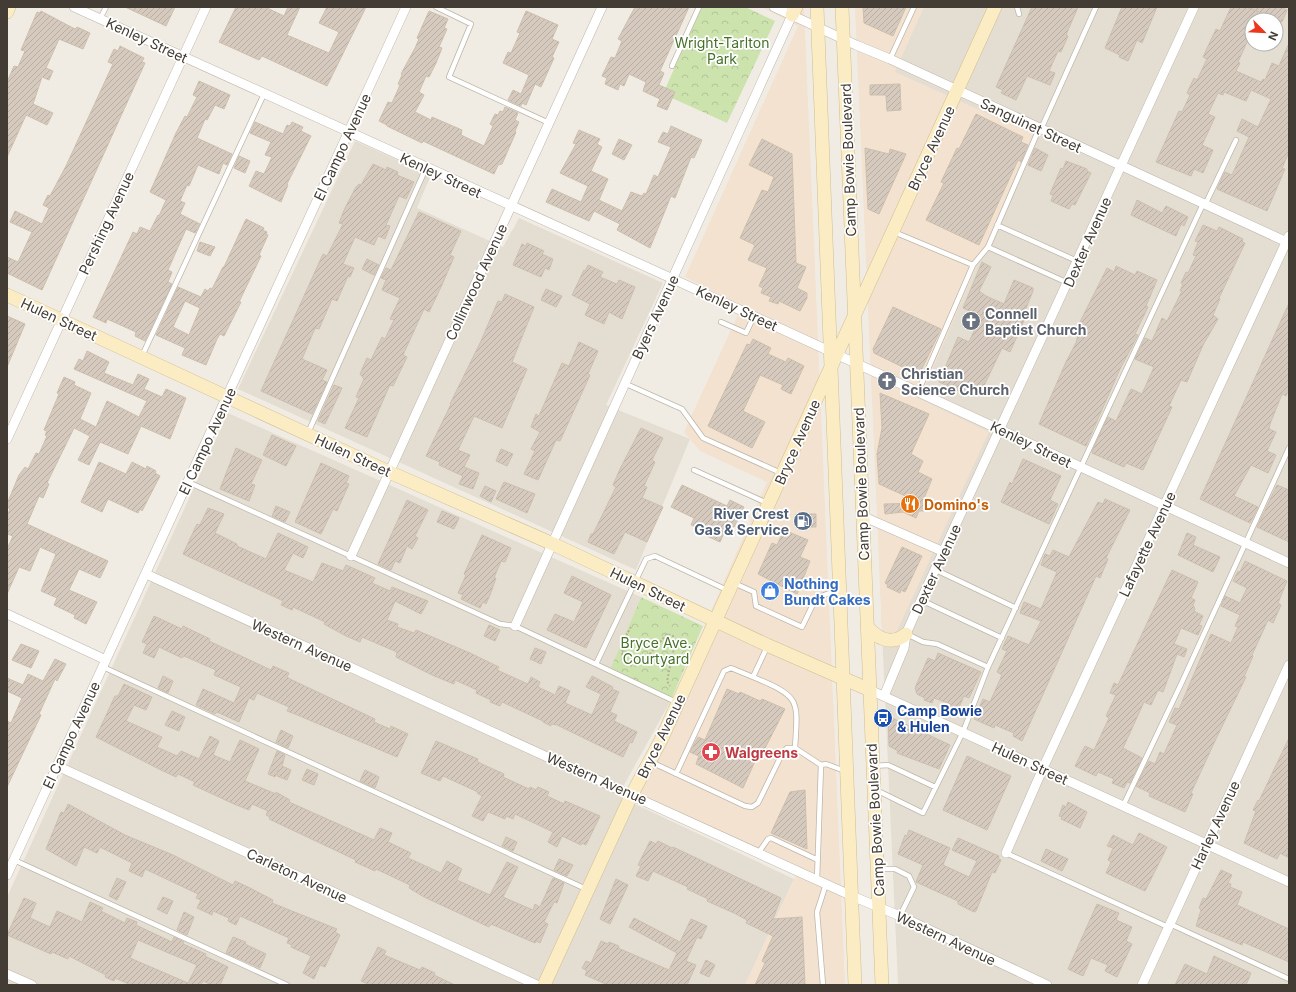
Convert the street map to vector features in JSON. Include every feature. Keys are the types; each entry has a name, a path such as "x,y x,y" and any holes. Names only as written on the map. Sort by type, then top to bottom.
{"main road":[{"path":"7,12 9,7"},
{"name":"Camp Bowie Boulevard","path":"817,7 833,357 842,679 852,896 853,985"},
{"name":"Camp Bowie Boulevard","path":"842,7 882,985"},
{"name":"Bryce Avenue","path":"544,985 632,794 677,703 783,474 833,357 855,316 995,7"},
{"name":"Hulen Street","path":"7,295 390,472 553,544 767,645 870,690"},
{"path":"867,626 881,639 890,641 900,640 906,634"}],"street":[{"name":"Kenley Street","path":"74,7 511,207 754,316 833,357 857,364 1001,429 1081,468 1289,563"},
{"name":"Pershing Avenue","path":"7,438 206,7"},
{"name":"El Campo Avenue","path":"7,875 406,7"},
{"name":"Collinwood Avenue","path":"350,556 390,472 602,7"},
{"name":"Sanguinet Street","path":"774,7 794,11 818,28 890,59 1204,204 1288,240"},
{"name":"Dexter Avenue","path":"884,696 904,648 906,634 1079,262 1194,7"},
{"name":"Byers Avenue","path":"515,626 794,11"},
{"name":"Lafayette Avenue","path":"1006,853 1043,768 1288,240"},
{"path":"862,516 944,552"},
{"name":"Western Avenue","path":"146,574 632,794 852,896 900,916 1047,985"},
{"path":"7,614 104,664"},
{"name":"Harley Avenue","path":"1142,985 1289,665"},
{"name":"Hulen Street","path":"870,690 1043,768 1122,807 1289,881"},
{"name":"Carleton Avenue","path":"57,766 537,985"},
{"path":"7,974 32,985"}],"lane":[{"path":"100,19 106,7"},
{"path":"436,7 471,24 449,77 549,123"},
{"path":"672,66 699,7"},
{"path":"890,59 914,7"},
{"path":"1017,7 1019,14"},
{"path":"918,392 973,265 988,247 1096,7"},
{"path":"141,357 264,94"},
{"path":"874,790 923,813 964,732 988,667 1204,204 1236,140"},
{"path":"308,434 426,168"},
{"path":"997,225 1079,262"},
{"path":"893,232 973,265"},
{"path":"988,247 1069,283"},
{"path":"721,322 746,333 754,316"},
{"path":"624,383 682,409 703,438 783,474"},
{"path":"1122,807 1182,682 1289,448"},
{"path":"694,470 769,503"},
{"path":"188,482 500,624 515,626 677,703"},
{"path":"596,664 646,559 655,556 731,586 754,592 756,606 802,627 816,598 839,590"},
{"path":"936,570 1016,608"},
{"path":"922,600 1002,638"},
{"path":"906,634 923,642 936,644 988,667"},
{"path":"753,677 767,645"},
{"path":"104,664 588,890"},
{"path":"676,774 724,671 731,668 787,694 795,701 798,712 795,748"},
{"path":"649,761 745,806 752,807 758,804 782,754 787,748 795,748 821,765 826,764 847,772"},
{"path":"817,880 821,765"},
{"path":"873,766 888,765 935,787"},
{"path":"759,852 768,839 771,838 818,860"},
{"path":"1006,853 1289,979"},
{"path":"14,860 287,985"},
{"path":"878,869 895,870 910,876 914,887 900,916"},
{"path":"823,985 817,912 826,884"}],"path":[{"path":"631,627 623,644 622,656 623,660 632,665 641,664 667,634 673,636 675,643 667,681 670,686"}],"shaded area":[{"path":"761,7 804,7 845,985 745,985 798,871 632,794 767,482 700,451 684,432 742,306 685,277 798,26"},
{"path":"855,7 924,7 895,72 1033,134 920,399 989,432 896,633 882,632"},
{"path":"860,7 1289,7 1289,985 898,985 882,632"},
{"path":"355,141 431,175 417,208 503,247 519,218 663,283 606,405 690,439 636,570 238,389"},
{"path":"228,413 641,597 608,674 670,702 618,796 794,879 745,985 7,985 7,897"}],"green space":[{"name":"Wright-Tarlton Park","path":"701,7 745,7 775,21 727,123 663,94"},
{"name":"Bryce Ave. Courtyard","path":"641,597 703,626 670,702 608,674"}],"building":[{"path":"125,7 175,7 166,26"},
{"path":"236,7 265,7 284,16 288,7 300,7 287,35 329,53 339,32 319,23 327,7 366,7 327,86 262,56 259,60 219,42"},
{"path":"635,7 689,7 660,71 664,73 659,85 675,92 667,110 657,106 660,99 643,91 646,82 629,74 624,86 620,84 618,90 605,84 607,78 602,76 611,57 615,58 622,41 618,39"},
{"path":"863,7 906,7 893,36 864,23"},
{"path":"1032,7 1078,7 1066,35 1068,36 1061,52 1058,51 1049,71 1055,73 1050,85 1027,76 1016,100 1001,93 1003,90 996,87"},
{"path":"1122,7 1157,7 1142,43 1137,40 1128,61 1119,57 1120,55 1105,48"},
{"path":"1231,7 1246,7 1258,12 1244,12 1244,49 1236,71 1261,82 1263,79 1265,80 1272,63 1279,66 1289,43 1289,152 1282,168 1285,169 1267,211 1217,189 1225,172 1232,175 1249,137 1237,131 1242,119 1258,127 1271,99 1251,90 1246,101 1224,92 1223,95 1218,93 1208,114 1215,117 1202,145 1213,150 1203,173 1194,169 1191,176 1156,162 1179,111 1182,112 1190,95 1187,93 1194,78 1197,80 1207,59 1203,57 1216,29 1220,31"},
{"path":"1247,7 1281,7 1287,10 1284,17 1284,12 1259,12"},
{"path":"41,11 75,29 77,27 90,33 83,49 59,39 46,68 53,71 49,80 42,77 33,104 53,113 47,125 26,115 7,157 7,82 14,66 18,67 25,51 21,50 37,12 40,13"},
{"path":"429,11 448,19 444,28 447,29 439,47 442,48 436,63 429,77 426,76 419,92 424,95 415,112 431,120 432,117 462,130 461,135 484,146 493,126 490,124 495,114 498,115 500,111 503,112 505,107 518,113 515,120 519,122 515,131 516,132 502,164 498,165 494,174 423,141 422,143 379,121 388,102 392,103 400,85 398,84 402,75 401,74 419,39 417,38"},
{"path":"526,11 558,25 552,39 559,42 552,57 554,58 541,87 535,84 526,105 522,103 521,106 508,100 513,90 521,94 529,75 503,63 508,52 511,53 520,33 517,32"},
{"path":"120,46 144,58 142,62 145,63 42,290 7,273 7,257 18,262 32,232 10,222 15,211 42,224 49,208 43,205 48,195 50,196 66,166 113,64 108,62 114,49 118,51"},
{"path":"199,81 230,95 224,109 215,105 207,120 205,119 197,138 232,154 227,165 223,163 219,174 198,165 189,186 187,185 180,201 185,203 180,214 200,224 195,233 186,229 168,270 172,272 168,282 172,284 145,341 135,336 136,332 107,319 106,323 93,317 133,232 137,234 140,227 150,231 158,215 159,216 166,200 150,192 176,133 185,116 187,117 197,97 193,95"},
{"path":"900,84 901,110 887,111 886,95 870,95 870,85"},
{"path":"976,114 1023,137 1021,142 1028,145 1021,162 1018,160 979,245 926,220 944,183 941,182 957,148 959,149"},
{"path":"255,122 283,134 287,125 290,126 292,122 303,127 301,131 311,136 287,184 288,185 281,202 249,186 256,171 264,174 272,157 265,155 271,142 250,133"},
{"path":"671,126 702,140 694,158 691,157 675,198 671,196 650,248 617,230 620,224 594,211 589,221 546,202 552,189 581,202 588,186 560,173 576,144 573,143 579,130 600,139 597,144 602,147 591,171 608,179 599,200 622,211 631,192 642,196 644,193 646,194 654,175 658,177 671,147 658,142 663,132 668,134"},
{"path":"619,139 632,145 624,160 612,154"},
{"path":"762,139 792,154 796,263 806,267 797,288 807,293 807,298 800,311 779,301 778,304 769,301 771,297 761,293 763,288 759,286 767,268 748,260 755,245 740,238 762,190 768,192 774,177 749,165"},
{"path":"865,148 889,154 890,149 906,154 879,214 868,209"},
{"path":"1035,148 1048,155 1041,171 1028,165"},
{"path":"239,156 250,161 245,173 234,168"},
{"path":"1066,161 1087,169 1087,171 1091,173 1075,205 1072,204 1069,209 1051,201 1053,195 1050,194 1061,168 1063,169"},
{"path":"373,164 386,170 387,167 398,172 397,175 414,182 406,199 399,196 386,225 390,226 385,239 378,236 374,245 355,237 343,264 354,268 350,277 348,276 337,301 332,299 319,329 315,328 302,359 327,370 322,380 327,382 312,414 261,391 323,254 327,256 343,224 339,223 345,208 356,187 359,184 361,185"},
{"path":"1137,200 1162,213 1166,206 1188,217 1184,226 1181,224 1176,236 1131,215"},
{"path":"419,212 461,231 450,255 454,257 441,287 429,312 424,309 403,355 407,357 393,386 390,385 388,389 367,437 345,428 359,398 356,397 364,379 360,374 367,358 371,360 382,337 385,339 394,320 390,319 400,298 382,290 386,280 381,278 386,268 391,270"},
{"path":"246,219 264,228 263,230 267,232 266,234 268,235 259,255 261,256 224,336 220,334 206,365 182,355 185,348 156,335 178,287 201,297 205,289 208,291 210,288 212,289","holes":["185,301 200,308 189,335 173,327"]},
{"path":"1203,225 1217,231 1219,227 1243,239 1242,242 1245,243 1219,298 1220,299 1213,315 1218,319 1203,345 1187,382 1181,380 1169,406 1172,407 1143,470 1126,463 1124,467 1092,453 1093,449 1108,417 1116,421 1131,389 1142,394 1154,367 1135,359 1145,338 1152,341 1162,318 1167,321 1182,291 1180,291 1183,284 1181,283 1186,272 1188,273 1196,256 1193,255 1198,242 1195,241"},
{"path":"200,242 215,247 210,256 197,251"},
{"path":"527,243 544,251 542,254 553,259 549,270 545,268 541,277 513,265 522,244 526,246"},
{"path":"367,259 379,265 374,275 362,269"},
{"path":"982,262 991,267 979,291 986,296 1004,304 1014,280 1033,288 1033,291 1024,313 1027,314 1010,352 1002,348 979,396 972,393 970,396 939,382 958,337 969,342 981,316 963,308"},
{"path":"588,265 603,272 600,277 617,284 619,280 635,287 622,319 609,312 604,324 585,315 590,304 572,295"},
{"path":"1116,266 1135,275 1137,271 1157,280 1146,306 1148,307 1135,334 1138,335 1120,369 1086,446 1039,424 1066,362 1076,343 1079,331 1076,330 1107,268 1114,272"},
{"path":"546,289 562,296 556,307 541,300"},
{"path":"505,294 534,307 512,362 527,369 502,428 474,416 458,450 470,455 464,467 479,473 473,489 459,484 463,476 439,465 440,462 426,456 481,341 498,301 502,302"},
{"path":"1289,303 1289,389 1286,396 1282,394 1270,424 1269,429 1276,432 1267,451 1276,455 1268,473 1251,465 1234,496 1258,507 1250,523 1200,499"},
{"path":"893,307 941,329 919,375 874,353 873,349"},
{"path":"7,316 25,324 7,367"},
{"path":"753,339 771,348 768,354 786,362 788,358 804,366 791,394 781,389 783,385 760,375 743,411 765,422 752,448 708,426 747,344 750,345"},
{"path":"579,342 598,351 588,374 590,375 560,441 556,440 538,480 524,474 535,451 531,449 540,432 531,427 536,414 539,416 562,363 569,366"},
{"path":"87,351 109,362 104,373 133,385 138,374 149,379 144,389 162,397 166,389 186,398 170,439 141,426 128,454 100,442 89,465 78,460 90,436 74,428 47,483 49,484 43,498 39,496 27,524 108,561 100,578 79,569 69,590 97,602 86,624 74,618 75,615 54,605 57,598 41,591 56,554 40,547 30,571 19,567 7,594 7,549 13,536 7,534 7,516 10,509 7,507 7,504 19,475 25,467 28,469 36,453 39,454 47,436 45,435 47,431 44,430 59,394 57,393 64,377 75,382 74,385 91,393 80,419 96,427 107,401 139,417 147,401 74,369 79,359 83,361"},
{"path":"334,385 342,388 325,424 318,421"},
{"path":"880,393 929,414 911,454 923,461 918,472 932,479 922,503 925,503 925,511 919,511 916,518 903,512 885,514 884,504 921,503 879,484 877,454 882,428"},
{"path":"641,428 663,438 652,460 655,462 644,486 647,487 642,498 663,507 647,542 625,532 614,554 588,542 616,487 613,485"},
{"path":"272,435 296,446 286,466 263,455"},
{"path":"236,448 262,460 251,484 255,485 249,501 220,489"},
{"path":"501,449 513,454 507,466 496,461"},
{"path":"1023,459 1061,476 1050,500 1058,504 1049,524 1001,502 1010,482 1012,484"},
{"path":"99,462 126,474 132,462 146,469 147,466 156,471 155,473 160,476 142,511 140,509 138,513 108,499 102,512 81,502"},
{"path":"321,463 349,476 346,483 349,484 337,511 333,509 321,534 295,522"},
{"path":"504,482 535,494 527,513 496,499"},
{"path":"682,485 727,506 730,500 744,507 734,527 728,524 720,542 694,530 696,527 691,525 694,518 671,507"},
{"path":"1277,485 1289,490 1289,542 1257,527"},
{"path":"485,486 496,491 491,502 480,496"},
{"path":"1105,499 1130,510 1106,558 1108,559 1100,578 1096,576 1022,741 1013,736 1014,733 995,725 994,728 974,719 983,699 990,702 1002,675 997,672 1007,651 1002,649 1008,636 1029,645 1041,621 1020,613 1024,602 1041,609 1057,572 1041,565 1045,554 1050,556 1053,550 1069,557 1098,502 1103,504"},
{"path":"407,500 428,510 415,536 418,538 412,549 407,546 400,563 395,561 391,570 378,564"},
{"path":"276,506 290,512 285,522 272,516"},
{"path":"208,508 224,514 215,533 237,544 237,546 266,559 278,533 308,547 303,558 293,553 284,570 313,582 322,563 343,571 346,565 375,578 372,583 390,591 392,587 428,601 421,614 395,601 387,620 398,624 397,627 414,633 416,630 470,653 499,667 497,670 528,684 531,677 540,682 538,687 555,695 559,686 570,691 565,703 592,715 601,694 586,687 592,676 613,687 612,689 619,692 610,712 617,715 614,721 637,732 632,743 630,742 623,757 557,725 551,724 551,726 502,702 500,706 490,702 491,700 476,693 477,690 455,680 454,684 432,675 396,657 397,652 362,637 360,642 346,636 324,624 325,622 293,607 292,610 281,605 283,601 183,554 197,524 200,525"},
{"path":"442,511 459,518 454,529 437,522"},
{"path":"803,514 816,514 816,527 803,527"},
{"path":"784,530 808,540 800,557 810,561 797,594 758,574 772,543 777,545"},
{"path":"1187,533 1196,537 1193,545 1220,557 1213,572 1178,555"},
{"path":"482,535 511,548 505,562 501,561 486,604 483,602 480,608 461,599 463,595 458,593 466,575 464,574"},
{"path":"902,547 922,556 905,592 901,590 900,593 887,587 888,585 885,583"},
{"path":"1245,561 1287,581 1278,603 1281,605 1273,623 1268,620 1252,655 1253,656 1244,677 1246,677 1191,793 1193,794 1185,812 1149,796 1150,793 1136,786 1149,761 1155,764 1160,752 1164,754 1177,725 1169,722 1175,708 1179,709 1211,634 1231,643 1238,627 1235,626 1240,615 1221,606 1225,596 1240,603 1247,588 1233,581 1238,571 1240,572"},
{"path":"1172,570 1198,582 1191,598 1195,600 1193,605 1195,609 1194,611 1203,616 1199,625 1202,626 1198,635 1181,628 1174,644 1187,649 1184,657 1177,654 1163,692 1158,690 1151,705 1144,702 1123,748 1142,758 1130,783 1127,782 1124,788 1112,783 1114,779 1098,772 1096,776 1075,766 1085,746 1094,750 1109,718 1106,716 1116,695 1110,693 1114,683 1118,685"},
{"path":"572,576 611,595 586,648 547,630 555,614 574,622 583,602 564,593"},
{"path":"154,616 182,629 183,626 210,639 209,641 271,670 273,666 289,673 287,677 292,680 375,719 374,722 390,729 391,726 408,734 397,757 287,711 289,707 257,693 254,700 249,698 239,722 217,712 215,714 196,705 203,689 234,703 241,687 214,675 216,670 184,656 182,658 159,647 154,658 143,653 147,644 142,642"},
{"path":"489,625 500,630 495,641 484,636"},
{"path":"21,644 39,651 31,668 12,660"},
{"path":"535,648 546,652 541,664 530,659"},
{"path":"938,653 981,672 969,698 964,696 956,714 948,710 951,704 934,698 932,703 924,700 925,698 917,694 915,688 928,658 935,661"},
{"path":"55,659 66,664 57,681 55,679 39,714 41,715 7,787 7,721 11,723 22,698 7,691 7,678 23,685 28,674 43,681"},
{"path":"163,676 173,681 168,693 158,688"},
{"path":"124,684 152,697 146,710 134,705 126,721 162,737 157,747 177,756 181,751 199,759 210,736 219,741 213,755 230,762 240,740 259,749 245,781 276,794 276,792 290,800 289,802 374,840 380,828 392,833 388,842 411,853 408,858 441,873 447,861 462,869 457,880 490,895 507,862 518,867 503,897 533,910 535,904 540,907 553,878 564,883 557,903 554,902 544,922 548,924 540,943 536,941 535,943 491,924 489,927 424,897 409,888 410,885 376,869 375,871 355,862 356,860 269,819 270,817 266,815 268,811 252,804 249,810 234,804 193,785 195,782 178,774 176,777 96,737 115,696 118,696"},
{"name":"Walgreens","path":"727,689 739,694 740,692 760,701 762,699 785,709 759,760 756,759 743,788 696,764 699,756 690,752 698,737 705,740"},
{"path":"172,711 185,717 179,731 165,725"},
{"path":"888,716 950,745 939,769 897,753 898,751 889,746"},
{"path":"281,730 293,736 288,748 276,742"},
{"path":"1289,738 1289,858 1280,853 1277,859 1244,843 1256,811 1253,810 1258,800 1259,801"},
{"path":"436,741 478,759 477,761 482,764 504,774 503,777 529,789 530,787 536,790 538,787 549,792 547,796 564,804 565,801 600,816 586,845 582,843 581,845 562,836 557,847 548,842 553,832 515,814 513,819 506,816 505,819 488,812 483,821 472,816 482,796 477,793 478,792 443,776 440,781 421,773"},
{"path":"277,751 285,755 282,766 291,770 287,780 277,776 278,770 275,777 268,774"},
{"path":"967,756 1011,776 987,830 943,810"},
{"path":"307,769 318,774 314,785 302,780"},
{"path":"365,770 379,777 375,788 360,781"},
{"path":"805,790 807,849 771,833 790,792"},
{"path":"1068,802 1087,812 1080,828 1061,819 1062,817 1059,816 1063,805 1066,807"},
{"path":"68,804 125,835 173,855 233,885 235,881 273,900 272,903 337,929 335,932 340,935 325,967 320,965 314,979 303,973 311,956 291,947 292,945 287,943 289,938 240,916 236,925 228,921 229,918 213,911 212,915 197,908 201,900 196,898 198,894 145,869 142,877 129,871 132,863 100,847 97,853 84,847 76,866 46,849 61,812 64,813"},
{"path":"909,830 950,848 943,865 969,877 977,861 952,850 958,838 999,856 998,858 1001,860 995,873 992,872 976,911 974,912 958,904 958,901 916,882 923,865 898,854 905,835 907,836"},
{"path":"1139,833 1167,847 1145,891 1106,873 1111,862 1108,860 1113,848 1107,846 1113,835 1133,845"},
{"path":"506,837 517,842 513,851 502,846"},
{"path":"650,841 656,844 658,841 672,848 673,847 781,898 773,919 802,917 805,985 755,985 765,963 762,961 773,936 746,923 747,920 736,914 707,901 708,899 687,889 688,887 653,871 648,881 636,876 641,866 638,865"},
{"path":"1046,849 1068,859 1062,871 1041,861"},
{"path":"559,859 573,865 567,876 554,870"},
{"path":"1221,870 1232,875 1228,883 1231,884 1230,887 1242,892 1237,905 1289,929 1289,962 1243,942 1242,945 1196,926 1201,910 1199,908 1203,898 1206,899"},
{"path":"117,878 126,882 117,900 109,896"},
{"path":"616,879 628,885 610,924 600,919"},
{"path":"163,897 173,901 167,914 157,909"},
{"path":"24,898 36,903 30,918 50,927 57,911 82,922 90,902 103,908 101,911 125,923 127,918 137,922 136,925 172,942 174,937 184,942 183,944 206,954 205,956 228,967 220,985 212,985 203,981 201,985 131,985 115,978 114,981 105,977 106,975 69,956 68,959 52,952 51,954 7,935","holes":["138,940 197,965 188,983 130,958"]},
{"path":"1097,904 1119,913 1116,920 1132,927 1126,941 1132,944 1117,977 1105,971 1108,965 1091,958 1083,976 1068,969"},
{"path":"184,912 194,917 187,935 177,930"},
{"path":"634,918 680,942 691,919 707,926 701,939 697,937 686,961 696,965 687,985 608,985 585,975 587,971 582,968 586,961 591,963 601,941 619,946 618,948 669,970 677,953 629,927"},
{"path":"233,937 246,942 245,944 266,954 260,968 226,953"},
{"path":"378,947 386,951 384,955 420,970 422,967 435,973 434,975 455,985 370,985 361,981"},
{"path":"1214,956 1251,973 1246,985 1175,985 1185,964 1207,974"},
{"path":"706,960 715,965 709,977 700,973"}],"place":[{"name":"Connell Baptist Church","path":"971,321"},
{"name":"Christian Science Church","path":"887,381"},
{"name":"Domino's","path":"910,504"},
{"name":"River Crest Gas & Service","path":"803,521"},
{"name":"Nothing Bundt Cakes","path":"770,591"},
{"name":"Camp Bowie & Hulen","path":"883,718"},
{"name":"Walgreens","path":"711,752"}]}
